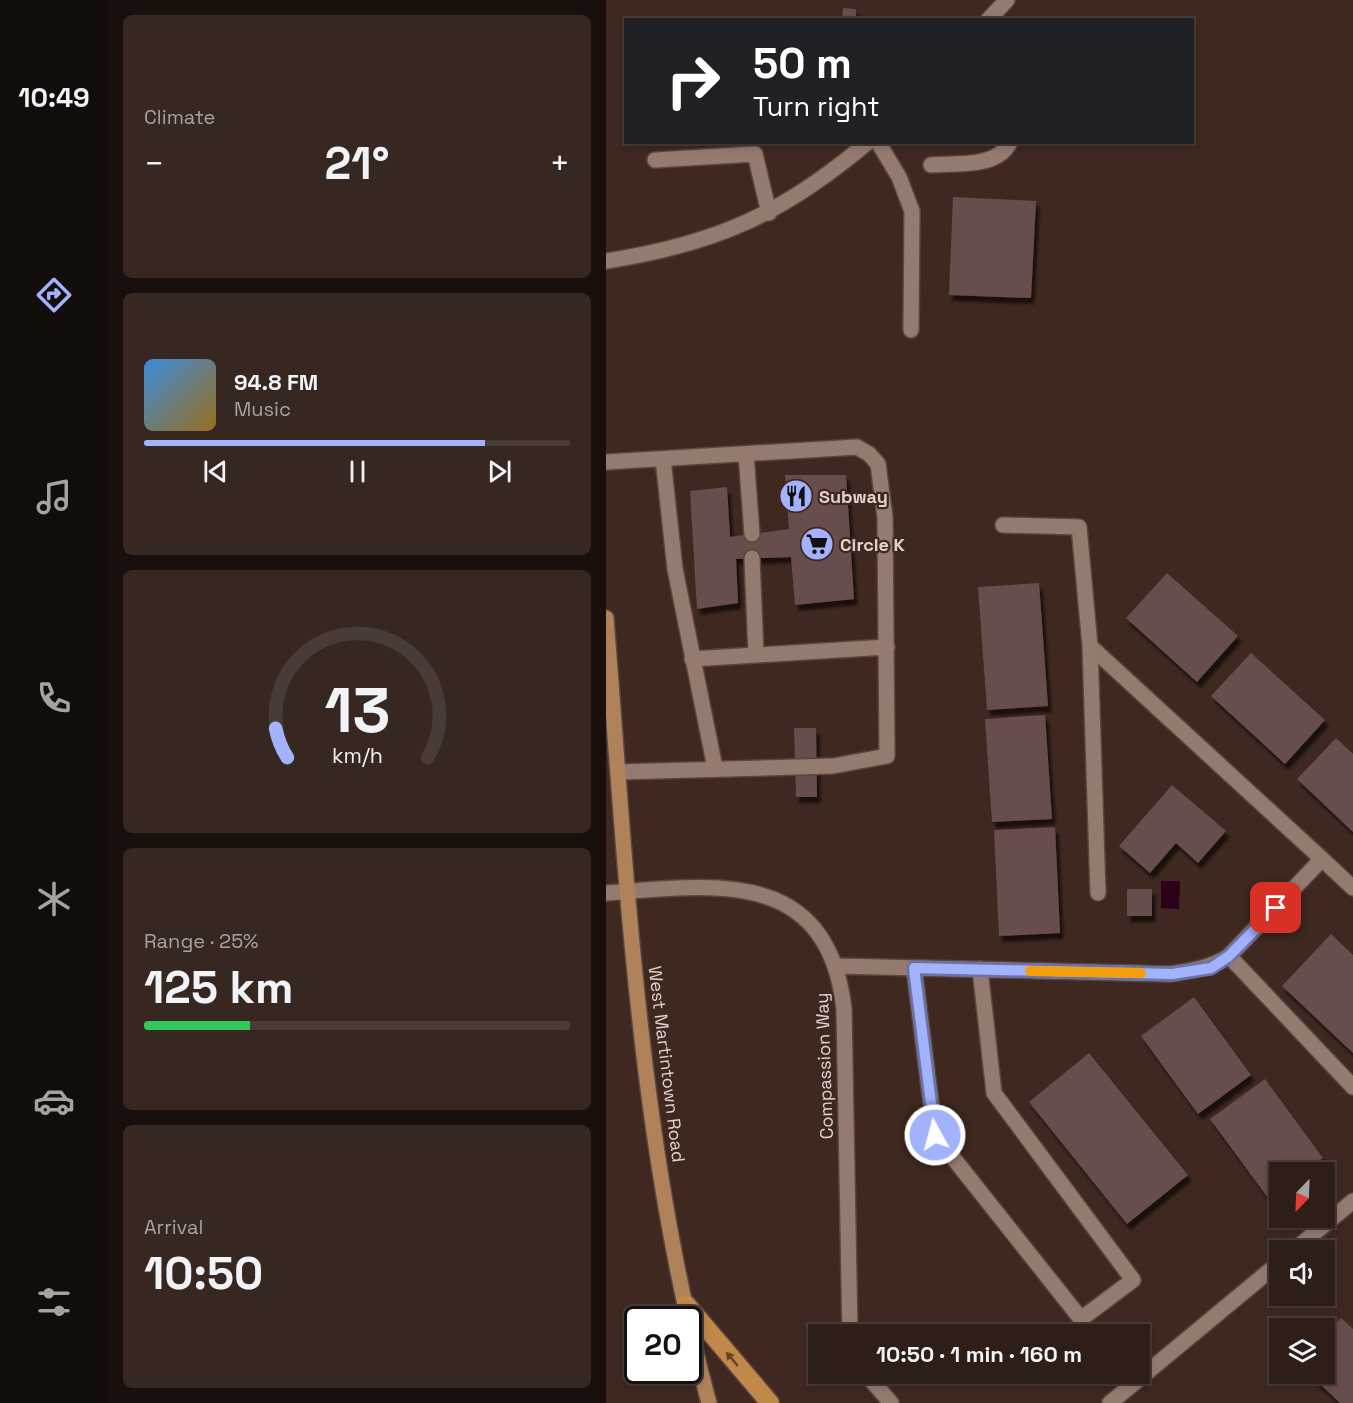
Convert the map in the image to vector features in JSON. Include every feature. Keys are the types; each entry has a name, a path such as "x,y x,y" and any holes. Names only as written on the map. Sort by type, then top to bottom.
{"highway":[{"path":"686,1304 770,1403"}],"main road":[{"name":"West Martintown Road","path":"606,628 640,1026 662,1182 686,1304 709,1403"}],"street":[{"path":"991,18 1006,0"},
{"path":"606,261 699,242 769,213 826,177 866,144"},
{"path":"879,144 899,177 912,211 911,330"},
{"path":"931,165 991,160 1006,151 1009,144"},
{"path":"655,160 759,148 769,213"},
{"path":"606,462 857,447 869,454 878,464 885,517 887,756 832,766 618,772"},
{"path":"746,454 752,534"},
{"path":"663,459 675,569 715,768"},
{"path":"1003,525 1078,527 1090,646 1098,893"},
{"path":"752,558 756,654"},
{"path":"1090,646 1353,888"},
{"path":"692,659 887,647"},
{"path":"836,966 1172,974 1211,968 1229,956 1322,859"},
{"name":"Compassion Way","path":"606,893 668,887 724,887 748,891 792,908 818,933 836,966 844,1009 850,1324"},
{"path":"1229,956 1353,1087"},
{"path":"914,968 935,1135 1081,1319 1133,1280 994,1093 980,969"},
{"path":"1306,1240 1353,1201"},
{"path":"1110,1403 1269,1271"},
{"path":"875,1384 891,1403"}],"shaded area":[{"path":"1161,881 1180,881 1179,909 1161,908"}],"building":[{"path":"843,8 856,9 856,18 842,18"},
{"path":"953,197 1036,201 1031,298 949,295"},
{"path":"785,475 846,475 854,599 795,605 791,557 736,559 738,603 697,609 690,491 727,487 730,537 789,529"},
{"path":"1167,573 1238,636 1197,682 1126,618"},
{"path":"1039,583 1048,706 987,710 978,587"},
{"path":"1251,653 1325,720 1285,764 1211,696"},
{"path":"1045,715 1052,819 992,822 985,719"},
{"path":"794,728 816,728 817,797 796,797"},
{"path":"1336,738 1353,754 1353,832 1297,779"},
{"path":"1172,785 1226,831 1198,863 1176,843 1150,873 1119,846"},
{"path":"1055,827 1060,933 999,936 994,830"},
{"path":"1127,889 1152,889 1152,916 1127,916"},
{"path":"1331,934 1353,955 1353,1053 1282,986"},
{"path":"1194,997 1251,1075 1198,1114 1141,1036"},
{"path":"1089,1053 1188,1175 1127,1224 1029,1102"},
{"path":"1265,1079 1323,1158 1317,1162 1269,1162 1268,1198 1210,1119"},
{"path":"1341,1318 1353,1329 1353,1403 1340,1403 1320,1384 1335,1384 1335,1324"}],"slow traffic":[{"path":"1030,971 1141,973"}],"place":[{"name":"Subway","path":"796,496"},
{"name":"Circle K","path":"817,544"}],"route":[{"path":"935,1135 914,968 1172,974 1211,968 1229,956 1276,908"}]}
